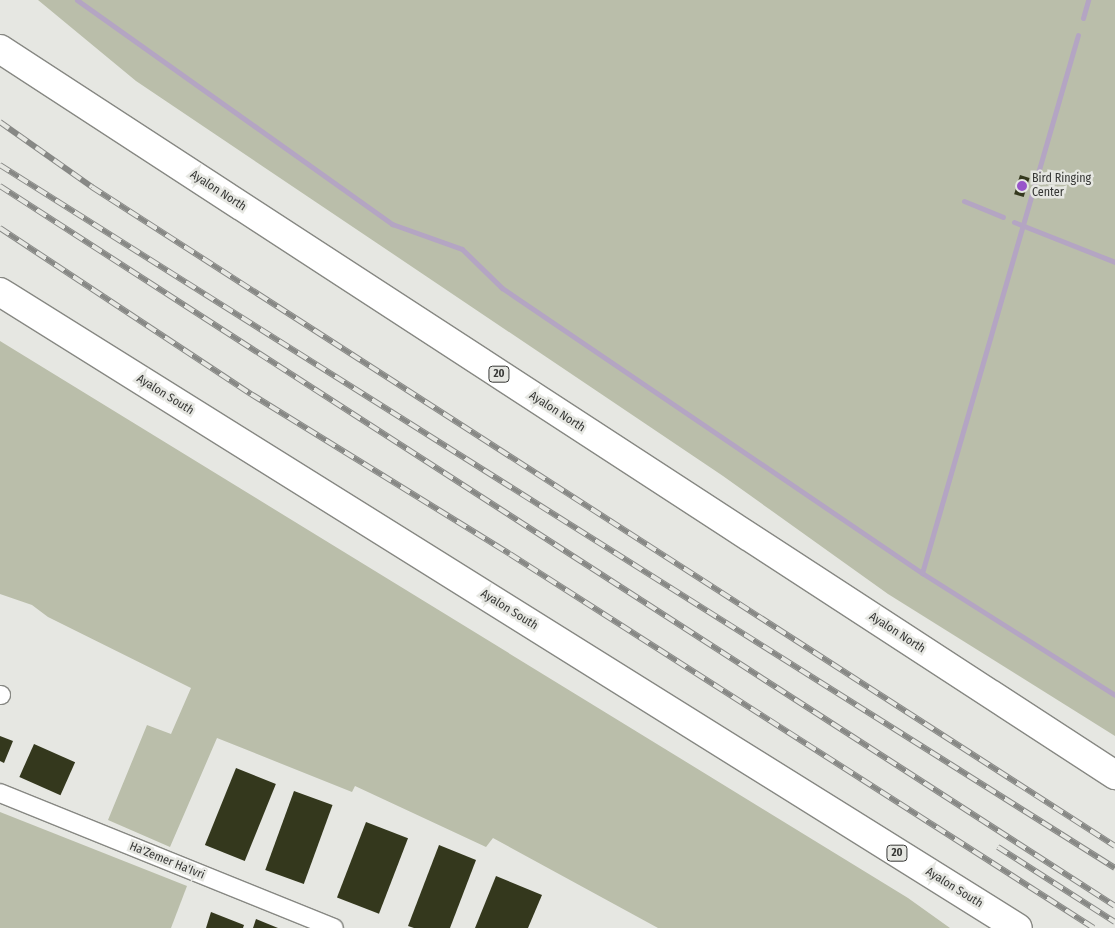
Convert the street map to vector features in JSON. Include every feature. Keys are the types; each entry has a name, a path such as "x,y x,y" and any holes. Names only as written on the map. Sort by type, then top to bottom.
{"highway":[{"path":"0,34 239,204"},
{"name":"Ayalon North","path":"0,49 1115,775"},
{"name":"Ayalon South","path":"0,292 1018,928"}],"street":[{"name":"Ha'Zemer Ha'Ivri","path":"0,793 334,928"}],"green space":[{"path":"38,0 1115,0 1115,736 888,594 723,476 136,81"},
{"path":"0,341 908,898 950,928 658,928 493,838 486,847 355,786 352,792 217,738 170,847 108,820 147,725 171,734 191,688 48,617 32,605 0,594"},
{"path":"0,812 187,886 171,928 0,928"}],"building":[{"name":"Bird Ringing Center","path":"1020,175 1030,178 1024,197 1014,194"},
{"path":"0,736 13,741 4,763 0,761"},
{"path":"34,744 75,762 60,795 19,777"},
{"path":"236,768 276,784 245,861 205,845"},
{"path":"294,791 333,805 304,884 265,870"},
{"path":"366,822 408,838 379,914 337,898"},
{"path":"439,845 476,860 450,928 414,928 408,926"},
{"path":"496,876 542,895 528,928 475,928"},
{"path":"211,912 244,925 243,928 206,928"},
{"path":"256,919 278,928 253,928"}],"waterway":[{"path":"77,0 392,224 462,249 502,288 922,573 1115,695"},
{"path":"1083,18 1088,0"},
{"path":"922,573 1078,35"},
{"path":"964,201 1003,217"},
{"path":"1014,222 1115,262"}],"railway":[{"path":"0,122 92,187 1115,846"},
{"path":"0,165 1115,868"},
{"path":"0,186 1115,906"},
{"path":"0,228 251,394 510,554 1094,928"},
{"path":"998,847 1115,922"}],"place":[{"name":"Bird Ringing Center","path":"1022,186"}]}
